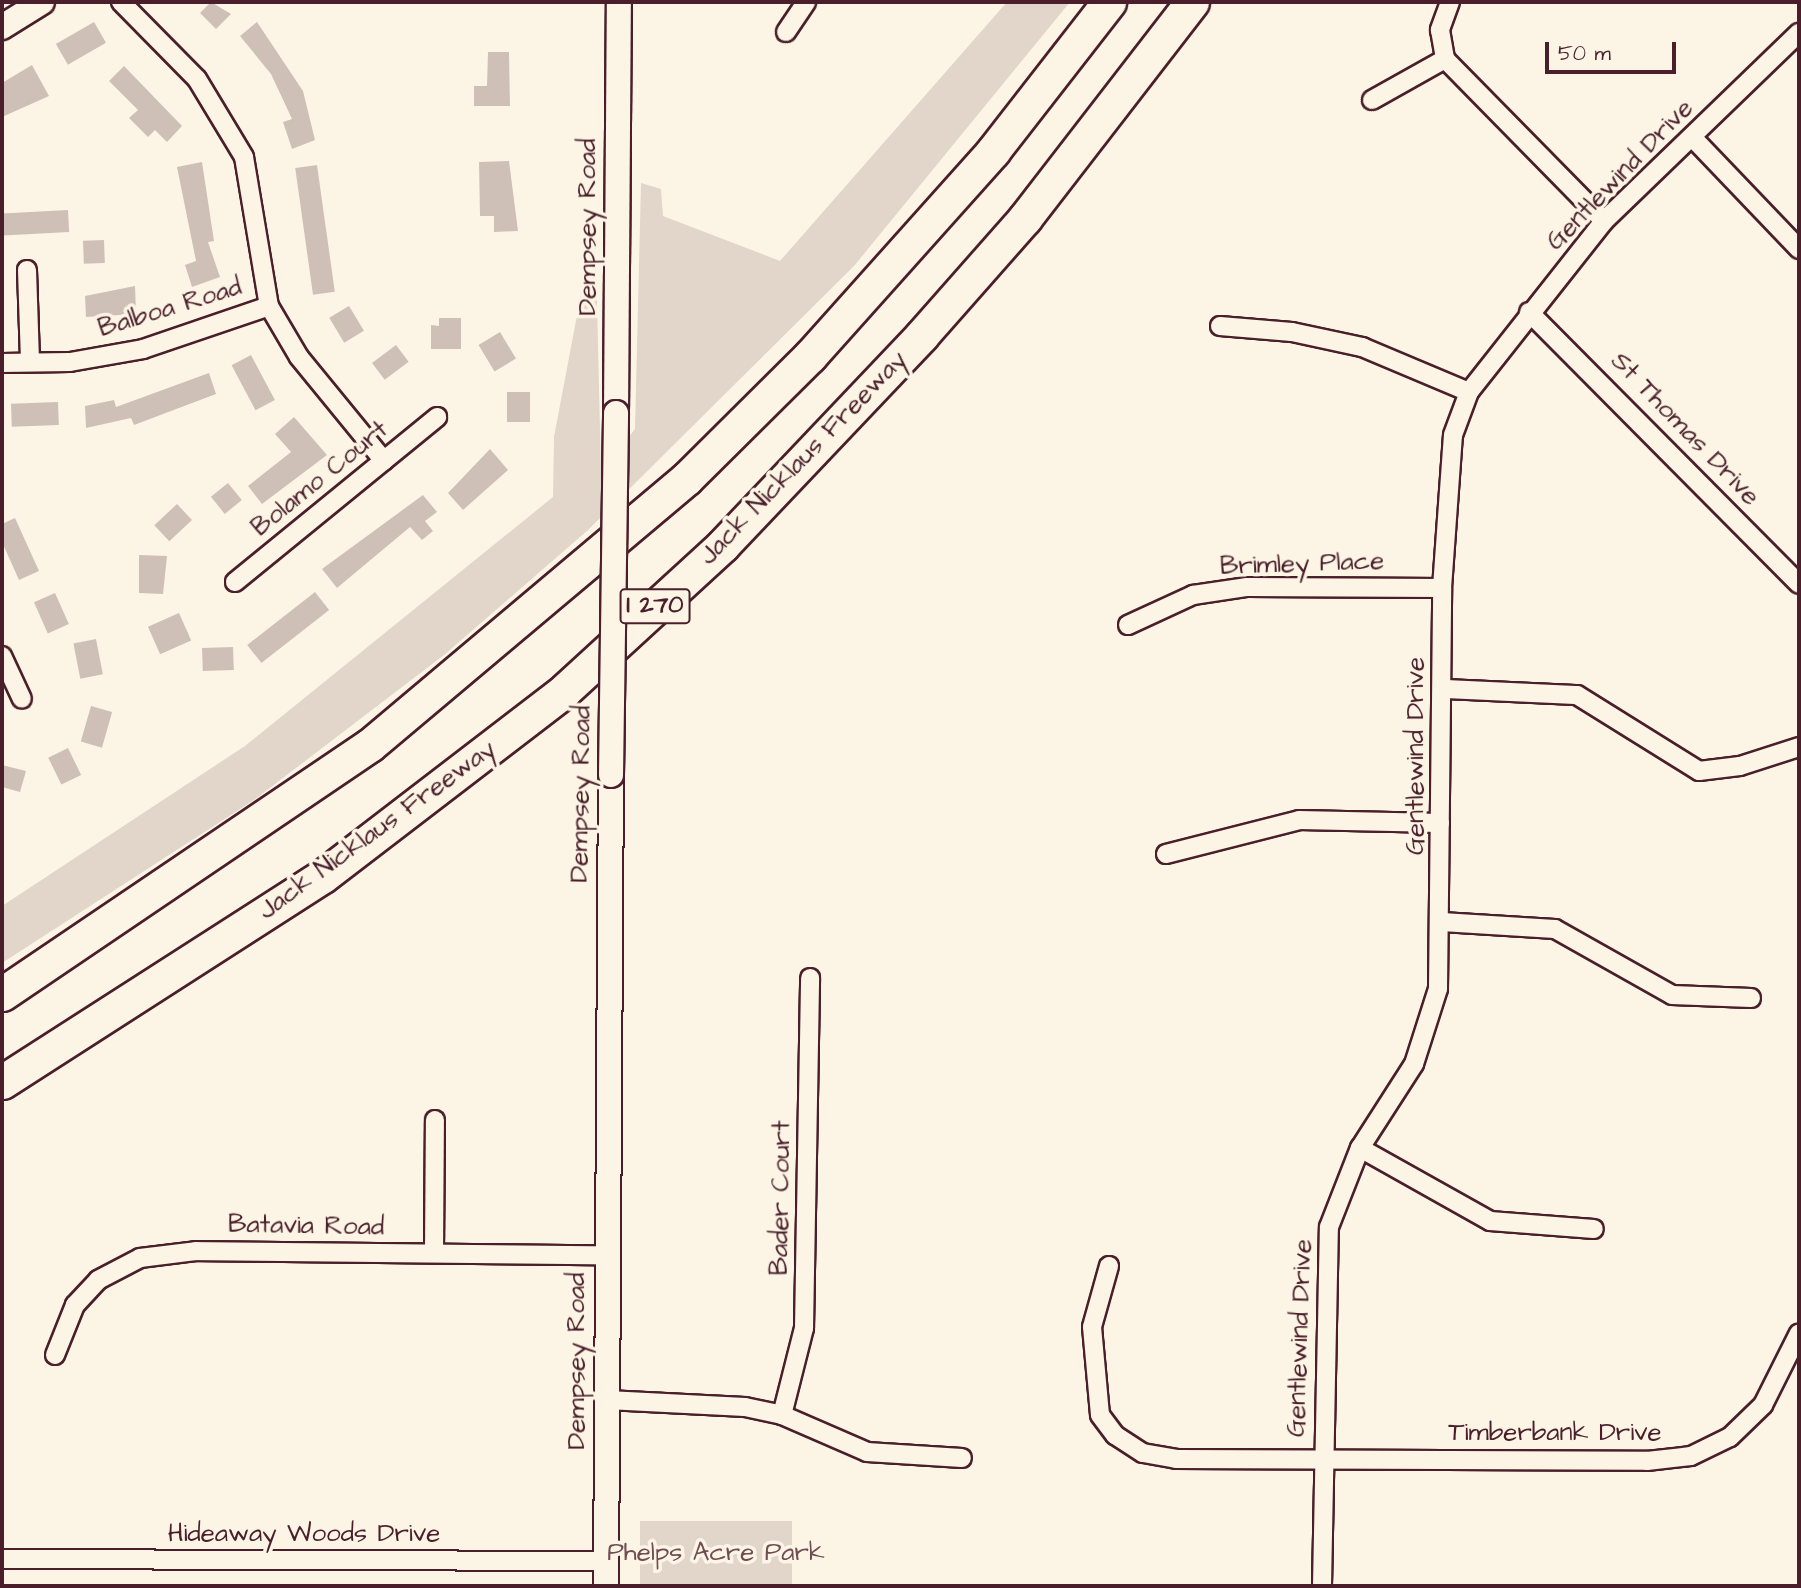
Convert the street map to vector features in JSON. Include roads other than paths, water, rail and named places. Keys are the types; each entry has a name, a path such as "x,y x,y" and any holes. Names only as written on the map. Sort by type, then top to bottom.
{"highway":[{"name":"I 270","path":"2,994 370,746 687,478 810,356 993,152 1109,2"},
{"name":"Jack Nicklaus Freeway","path":"2,1082 323,876 565,690 723,545 922,335 1025,218 1192,2"}],"main road":[{"path":"2,27 42,2"},
{"name":"Dempsey Road","path":"606,1586 619,2"}],"street":[{"path":"121,2 197,79 244,157 269,306 299,357 384,461"},
{"path":"786,32 806,2"},
{"path":"1450,2 1440,30 1445,59 1604,221"},
{"name":"Gentlewind Drive","path":"1322,1586 1329,1227 1360,1148 1431,1026 1442,922 1442,588 1453,435 1469,392 1604,221 1799,33"},
{"path":"1372,100 1445,59"},
{"path":"1692,137 1799,249"},
{"path":"27,270 30,362"},
{"name":"Balboa Road","path":"2,363 143,349 269,306"},
{"name":"St Thomas Drive","path":"1530,312 1799,584"},
{"path":"1220,326 1292,332 1362,347 1469,392"},
{"name":"Bolamo Court","path":"235,582 438,417"},
{"name":"Brimley Place","path":"1128,625 1193,595 1247,587 1442,588"},
{"path":"2,656 22,699"},
{"path":"1444,689 1577,695 1699,771 1740,766 1799,747"},
{"path":"1166,854 1299,820 1440,823"},
{"path":"1442,922 1555,929 1672,995 1751,998"},
{"name":"Bader Court","path":"782,1415 804,1328 810,978"},
{"path":"434,1253 435,1120"},
{"path":"1360,1148 1490,1221 1594,1229"},
{"name":"Batavia Road","path":"55,1355 75,1305 98,1280 140,1258 196,1251 607,1255"},
{"name":"Timberbank Drive","path":"1109,1266 1092,1327 1093,1390 1100,1415 1115,1435 1143,1453 1176,1460 1647,1461 1691,1456 1730,1437 1763,1405 1793,1366 1799,1334"},
{"path":"607,1401 706,1402 782,1415 867,1452 962,1458"},
{"name":"Hideaway Woods Drive","path":"2,1559 606,1561"}],"park label":[{"name":"Phelps Acre Park","path":"716,1553"}]}
